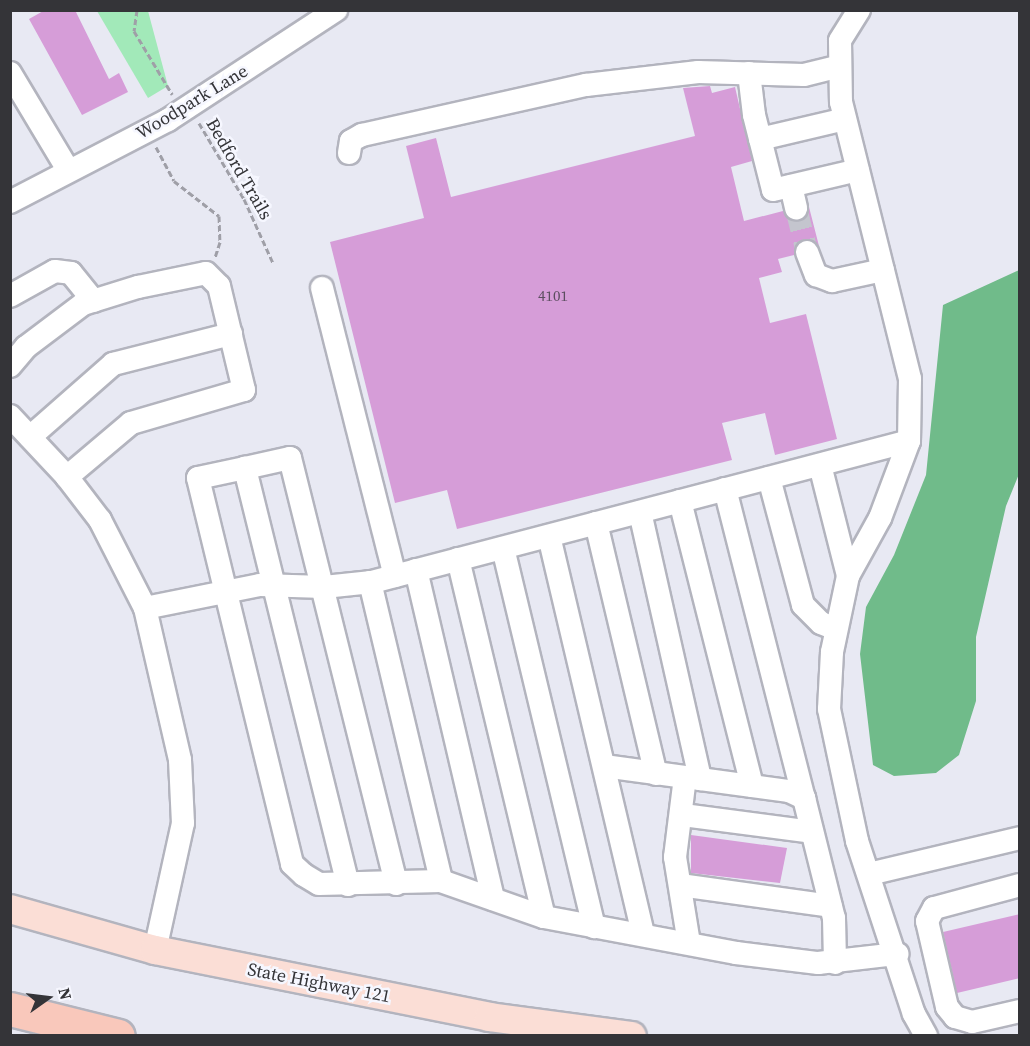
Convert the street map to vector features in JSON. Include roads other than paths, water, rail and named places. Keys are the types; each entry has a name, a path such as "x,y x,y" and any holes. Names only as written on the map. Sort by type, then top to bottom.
{"highway":[{"path":"10,1009 118,1035"},
{"path":"10,1026 43,1035"}],"main road":[{"name":"State Highway 121","path":"10,909 155,950 489,1017 632,1035"}],"street":[{"name":"Woodpark Lane","path":"10,202 68,170 148,131 178,102 336,10"},
{"path":"860,10 840,41 845,119 910,379 909,441 879,518 849,576 836,629 829,709 857,841 897,954 914,1014 926,1035"},
{"path":"349,153 351,141 362,135 586,85 698,72 804,75 840,66"},
{"path":"10,73 68,170"},
{"path":"749,73 760,139 773,190 858,170"},
{"path":"760,139 845,119"},
{"path":"791,186 796,208"},
{"path":"807,252 816,275 832,281 883,270"},
{"path":"10,296 55,271 71,273 94,301"},
{"path":"12,362 26,347 83,304 206,273 219,286 244,390 132,423 67,477"},
{"path":"322,288 406,573 492,899"},
{"path":"30,437 113,364 231,334"},
{"path":"10,416 67,477 100,520 145,608 180,760 183,823 155,950"},
{"path":"145,608 274,584 326,594 909,441"},
{"path":"396,884 326,594 290,458 198,478 292,864 319,884 396,884 441,881 544,917 736,952 835,963 897,954"},
{"path":"820,465 849,576"},
{"path":"245,468 348,885"},
{"path":"769,478 803,605 821,622 836,629"},
{"path":"725,489 831,906 835,963"},
{"path":"680,501 752,786"},
{"path":"640,512 693,778 675,857 689,943"},
{"path":"596,523 656,774"},
{"path":"549,536 643,934"},
{"path":"503,548 594,927"},
{"path":"458,559 544,917"},
{"path":"370,582 441,881"},
{"path":"604,766 752,786 789,792 804,798"},
{"path":"683,815 812,832"},
{"path":"869,874 1020,838"},
{"path":"680,885 831,906"},
{"path":"1020,885 934,908 927,921 947,1007 955,1017 972,1022 1020,1011"},
{"path":"904,1035 914,1014"}],"tunnel":[{"path":"796,208 807,252"}]}
